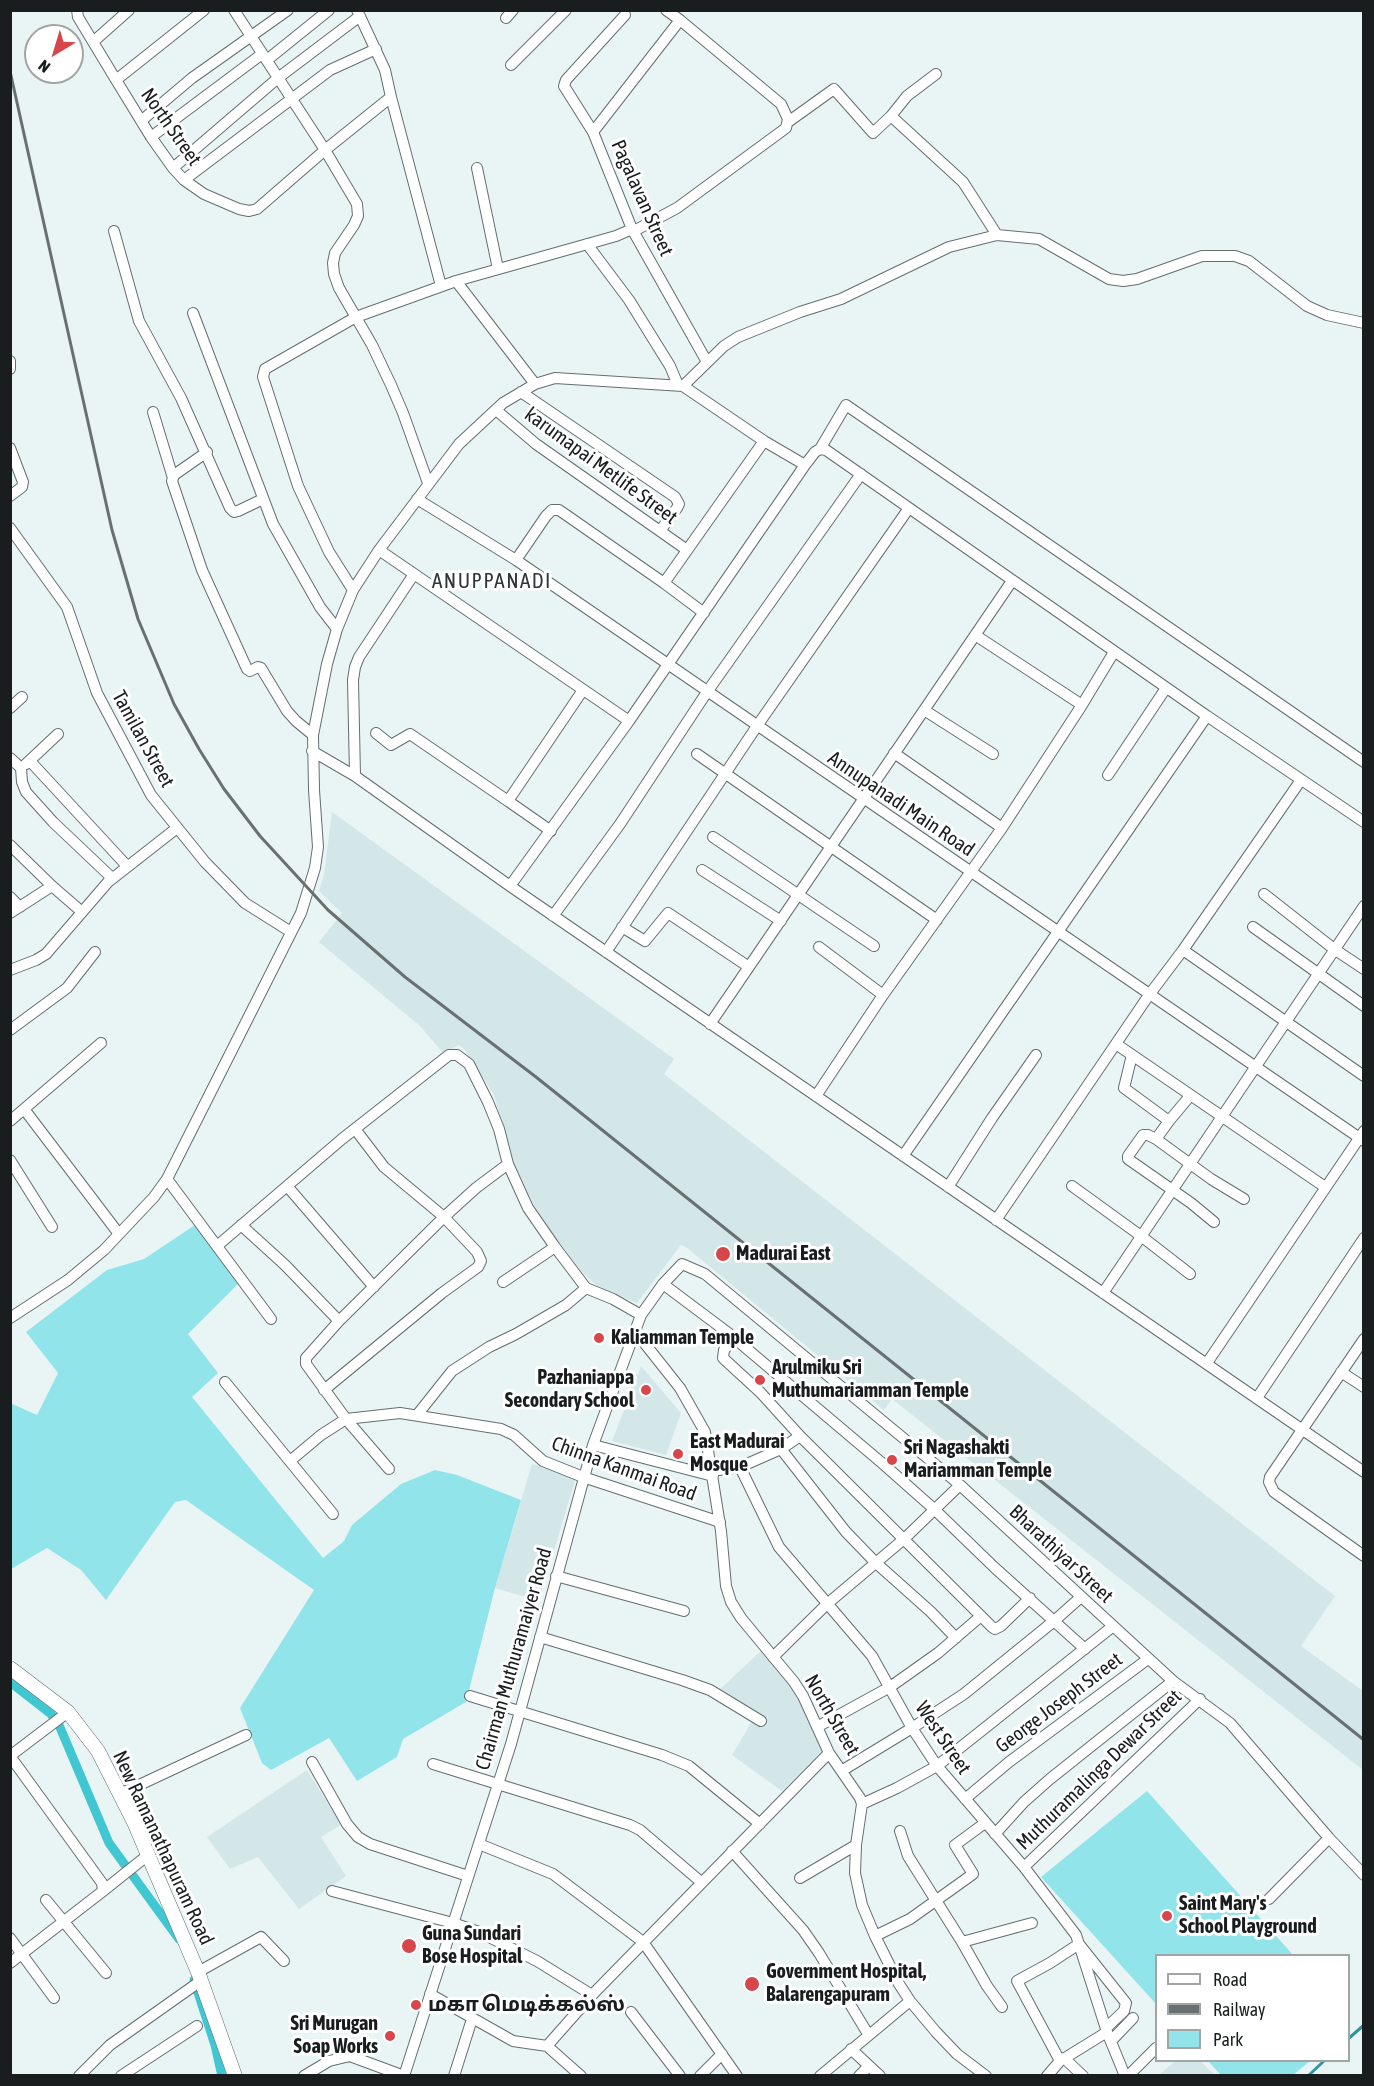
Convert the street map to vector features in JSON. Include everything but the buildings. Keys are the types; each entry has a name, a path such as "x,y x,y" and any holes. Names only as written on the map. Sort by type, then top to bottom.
{"main road":[{"name":"New Ramanathapuram Road","path":"10,1668 50,1700 60,1718 98,1751 148,1854 235,2076"}],"street":[{"name":"North Street","path":"77,10 78,17 152,137 184,180 204,194 249,212 257,209 325,150"},
{"path":"93,42 129,10"},
{"path":"116,80 204,10"},
{"path":"234,10 325,150 357,204 358,216 354,225 335,253 334,274 339,288 372,345 403,413 428,483"},
{"path":"141,121 192,78 288,10"},
{"path":"152,137 329,10"},
{"path":"512,65 566,10"},
{"path":"666,10 781,104 788,122"},
{"path":"174,168 278,78 359,13 385,70 441,286"},
{"name":"Pagalavan Street","path":"625,15 566,80 564,86 593,132 633,230 707,362"},
{"path":"593,132 680,20"},
{"path":"184,180 330,70 376,49"},
{"path":"353,590 329,552 298,486 263,377 265,369 356,317 456,281 633,230 677,208 786,128 788,122 834,88 873,133 908,96 936,74"},
{"path":"325,150 392,97"},
{"path":"891,116 963,182 997,236"},
{"path":"477,168 498,269"},
{"path":"114,231 139,321 181,398 231,508 234,512 263,499"},
{"path":"10,1318 68,1280 104,1250 148,1204 167,1179 301,913 315,868 318,847 313,735 327,664 337,629 353,590 428,483 459,444 496,410 535,384 555,378 680,385 724,346 738,337 840,299 949,247 980,238 997,236 1039,239 1109,279 1123,281 1137,279 1202,256 1235,256 1249,261 1307,306 1327,315 1364,323"},
{"path":"587,244 629,300 680,385 764,441 805,465"},
{"path":"456,281 535,384"},
{"path":"193,313 273,524 320,607 337,629"},
{"path":"10,361 10,369"},
{"path":"521,392 675,497 679,504 660,531"},
{"path":"510,886 629,721 805,465 820,449 846,405 1364,762"},
{"name":"karumapai Metlife Street","path":"496,410 536,444 687,550"},
{"path":"153,412 173,478 172,483 202,570 247,669 250,671 261,668 287,711 313,735"},
{"name":"karumapai Metlife Street","path":"664,583 764,441"},
{"path":"10,448 23,482 22,487 10,496"},
{"path":"820,449 826,450 1114,652 1364,822"},
{"path":"173,478 207,452"},
{"path":"553,916 620,824 707,692 861,474"},
{"name":"Annupanadi Main Road","path":"417,499 516,560 970,873 1362,1137"},
{"path":"606,952 757,726 909,508"},
{"path":"516,560 546,516 552,510 559,510 704,613"},
{"name":"Tamilan Street","path":"10,528 67,607 97,693 151,795 205,862 245,903 291,932"},
{"path":"379,550 629,721"},
{"path":"355,776 353,680 355,667 359,657 414,574"},
{"path":"710,1024 1012,580"},
{"path":"975,636 1082,705"},
{"path":"816,1096 883,995 1002,828 1114,652"},
{"path":"1108,775 1166,687"},
{"path":"508,801 583,690"},
{"path":"10,708 22,698"},
{"path":"924,710 993,754"},
{"path":"903,1156 1207,716"},
{"path":"376,733 391,745 410,734 551,831"},
{"path":"58,734 26,764 26,792 53,822 112,878"},
{"path":"312,751 355,776 553,916 1364,1472"},
{"path":"894,753 1002,828"},
{"path":"697,754 937,920"},
{"path":"10,758 26,764 127,866"},
{"path":"996,1220 1149,995 1301,780"},
{"path":"10,970 46,954 112,878 177,828"},
{"path":"713,837 874,946"},
{"path":"10,845 82,912"},
{"path":"702,870 781,921"},
{"path":"10,897 15,910 52,886"},
{"path":"1264,894 1334,949 1364,969"},
{"path":"1103,1293 1364,906"},
{"path":"622,927 645,941 668,912 749,967"},
{"path":"1253,927 1364,1006"},
{"path":"819,947 883,995"},
{"path":"1183,950 1364,1076"},
{"path":"10,1030 67,988 95,952"},
{"path":"10,1121 101,1043"},
{"path":"1116,1044 1325,1188"},
{"path":"217,1245 354,1129 449,1055 458,1054 469,1064 488,1102 499,1129 508,1164 528,1208 555,1247 586,1288 613,1299 641,1315"},
{"path":"948,1187 1036,1055"},
{"path":"1132,1055 1124,1088 1169,1120"},
{"path":"1156,1139 1190,1096"},
{"path":"24,1109 119,1234"},
{"path":"324,1390 442,1293 478,1267 481,1261 477,1252 444,1217 384,1167 354,1129"},
{"path":"1214,1222 1128,1159 1143,1136 1148,1135 1156,1139 1211,1179 1244,1199"},
{"path":"1208,1363 1325,1188 1362,1137"},
{"path":"10,1160 52,1227"},
{"path":"389,1469 324,1390 306,1364 306,1358 339,1321 444,1217 476,1188 508,1164"},
{"path":"167,1179 271,1319"},
{"path":"287,1186 374,1287"},
{"path":"1072,1186 1190,1274"},
{"path":"241,1225 285,1264 339,1321"},
{"path":"1257,1398 1364,1238"},
{"path":"503,1282 555,1247"},
{"name":"Chairman Muthuramaiyer Road","path":"404,2075 519,1713 593,1445 641,1315 663,1284 682,1264"},
{"name":"Bharathiyar Street","path":"682,1264 705,1274 960,1485 1148,1659 1173,1681 1230,1723 1364,1875"},
{"path":"663,1284 734,1338 934,1509 1085,1649"},
{"path":"417,1415 452,1371 489,1347 566,1305 586,1288"},
{"name":"North Street","path":"634,1330 680,1388 694,1410 708,1442 720,1522 726,1586 731,1602 741,1618 794,1682 829,1753 843,1770 862,1804"},
{"path":"734,1338 724,1350 723,1358 760,1392 800,1437 992,1627 997,1629 1030,1598"},
{"path":"1364,1339 1270,1477 1270,1487 1287,1502 1364,1556"},
{"path":"1341,1372 1364,1387"},
{"path":"225,1382 333,1514"},
{"name":"Chinna Kanmai Road","path":"346,1419 400,1413 501,1429 514,1435 543,1461 583,1477 720,1522"},
{"path":"290,1461 321,1435 346,1419"},
{"path":"593,1445 712,1473 740,1467 781,1449 800,1437"},
{"path":"781,1449 822,1504 875,1562 931,1612 956,1638"},
{"name":"West Street","path":"740,1467 779,1547 872,1656 912,1728 937,1766 1023,1867 1076,1935 1108,2033 1127,2076"},
{"path":"773,1657 827,1604 904,1539 960,1485"},
{"path":"556,1576 684,1611"},
{"path":"843,1770 964,1694 1082,1597"},
{"path":"817,1727 890,1687 938,1653 981,1617"},
{"path":"986,2076 957,2054 910,2001 875,1936 862,1905 855,1873 856,1845 862,1804 937,1766 1112,1627"},
{"path":"540,1637 710,1690 761,1721"},
{"name":"George Joseph Street","path":"964,1799 1009,1762 1148,1659"},
{"path":"995,1834 1024,1802 1050,1779 1173,1681"},
{"path":"470,1696 519,1713 662,1755 689,1766 760,1824"},
{"name":"Muthuramalinga Dewar Street","path":"1023,1867 1200,1699"},
{"path":"60,1718 10,1756 102,1883 103,1891"},
{"path":"120,1794 246,1735"},
{"path":"547,2046 643,1942 829,1753"},
{"path":"312,1762 347,1824 358,1837 370,1844 468,1876"},
{"path":"433,1764 630,1825 640,1830 702,1882"},
{"path":"875,1936 910,1919 973,1874 955,1845 985,1822"},
{"path":"900,1831 908,1856 1002,2007"},
{"path":"1269,1899 1329,1838"},
{"path":"479,1844 553,1874 643,1942 737,2076"},
{"path":"800,1878 856,1845"},
{"path":"732,1851 803,1930 868,2034"},
{"path":"10,1963 148,1854"},
{"path":"332,1891 453,1923 510,1946 592,1995"},
{"path":"46,1900 106,1973"},
{"path":"962,1942 1032,1923"},
{"path":"79,2076 110,2045 197,1980 261,1937 284,1961"},
{"path":"10,1938 54,1998"},
{"path":"1083,2076 1062,2060 1017,1981 1079,1944 1126,2003 1124,2011 1108,2033"},
{"path":"430,1994 513,2041 547,2046 581,2076"},
{"path":"820,2076 910,2001"},
{"path":"631,2012 680,2076"},
{"path":"1047,2076 1062,2060 1133,2018"},
{"path":"454,2076 472,2019"},
{"path":"121,2076 197,2026"},
{"path":"851,2049 880,2076"},
{"path":"1127,2076 1155,2049"},
{"path":"700,2076 722,2054"},
{"path":"304,2076 329,2061 350,2056 404,2075"},
{"path":"859,2076 869,2066"}],"shaded area":[{"path":"332,812 674,1059 664,1074 1335,1596 1301,1646 1363,1691 1363,1770 892,1399 884,1410 687,1248 681,1245 637,1303 598,1287 581,1271 547,1226 533,1203 514,1163 494,1095 464,1049 459,1045 443,1053 420,1026 319,942 342,913 319,891 324,874"},
{"name":"Pazhaniappa Secondary School","path":"641,1366 681,1413 666,1455 612,1441"},
{"path":"532,1464 576,1477 539,1601 495,1588"},
{"path":"762,1650 794,1690 823,1745 822,1751 782,1791 732,1755 757,1713 720,1689"},
{"path":"307,1770 341,1825 321,1837 346,1876 299,1909 258,1857 230,1869 207,1837"},
{"path":"1174,2062 1201,2062 1215,2075 1159,2075"}],"green space":[{"path":"198,1223 241,1281 188,1334 218,1373 192,1397 323,1558 344,1541 352,1525 401,1484 435,1470 457,1475 521,1500 495,1588 466,1702 403,1739 397,1757 357,1781 329,1738 271,1770 262,1763 240,1708 314,1590 186,1500 175,1502 106,1600 81,1570 47,1548 11,1569 10,1403 37,1415 58,1373 26,1332 107,1270 144,1259"},
{"name":"Saint Mary's School Playground","path":"1147,1791 1292,1954 1155,1954 1155,2003 1041,1877"},
{"path":"1209,2062 1309,2062 1292,2076 1221,2075"}],"waterway":[{"path":"10,1682 51,1714 59,1725 109,1843 179,1939"},
{"path":"194,1980 215,2045 222,2076"},
{"path":"1350,2037 1364,2025"},
{"path":"1308,2076 1323,2062"}],"railway":[{"path":"10,71 112,530 138,619 174,704 199,749 224,789 260,836 328,910 405,977 536,1077 1364,1740"}],"place":[{"name":"Madurai East","path":"723,1254"},
{"name":"Kaliamman Temple","path":"599,1338"},
{"name":"Arulmiku Sri Muthumariamman Temple","path":"760,1380"},
{"name":"Pazhaniappa Secondary School","path":"646,1390"},
{"name":"East Madurai Mosque","path":"678,1454"},
{"name":"Sri Nagashakti Mariamman Temple","path":"892,1460"},
{"name":"Saint Mary's School Playground","path":"1167,1916"},
{"name":"Guna Sundari Bose Hospital","path":"409,1946"},
{"name":"Government Hospital, Balarengapuram","path":"752,1984"},
{"name":"மகா மெடிக்கல்ஸ்","path":"416,2005"},
{"name":"Sri Murugan Soap Works","path":"390,2036"}],"district":[{"name":"ANUPPANADI","path":"492,581"}]}
